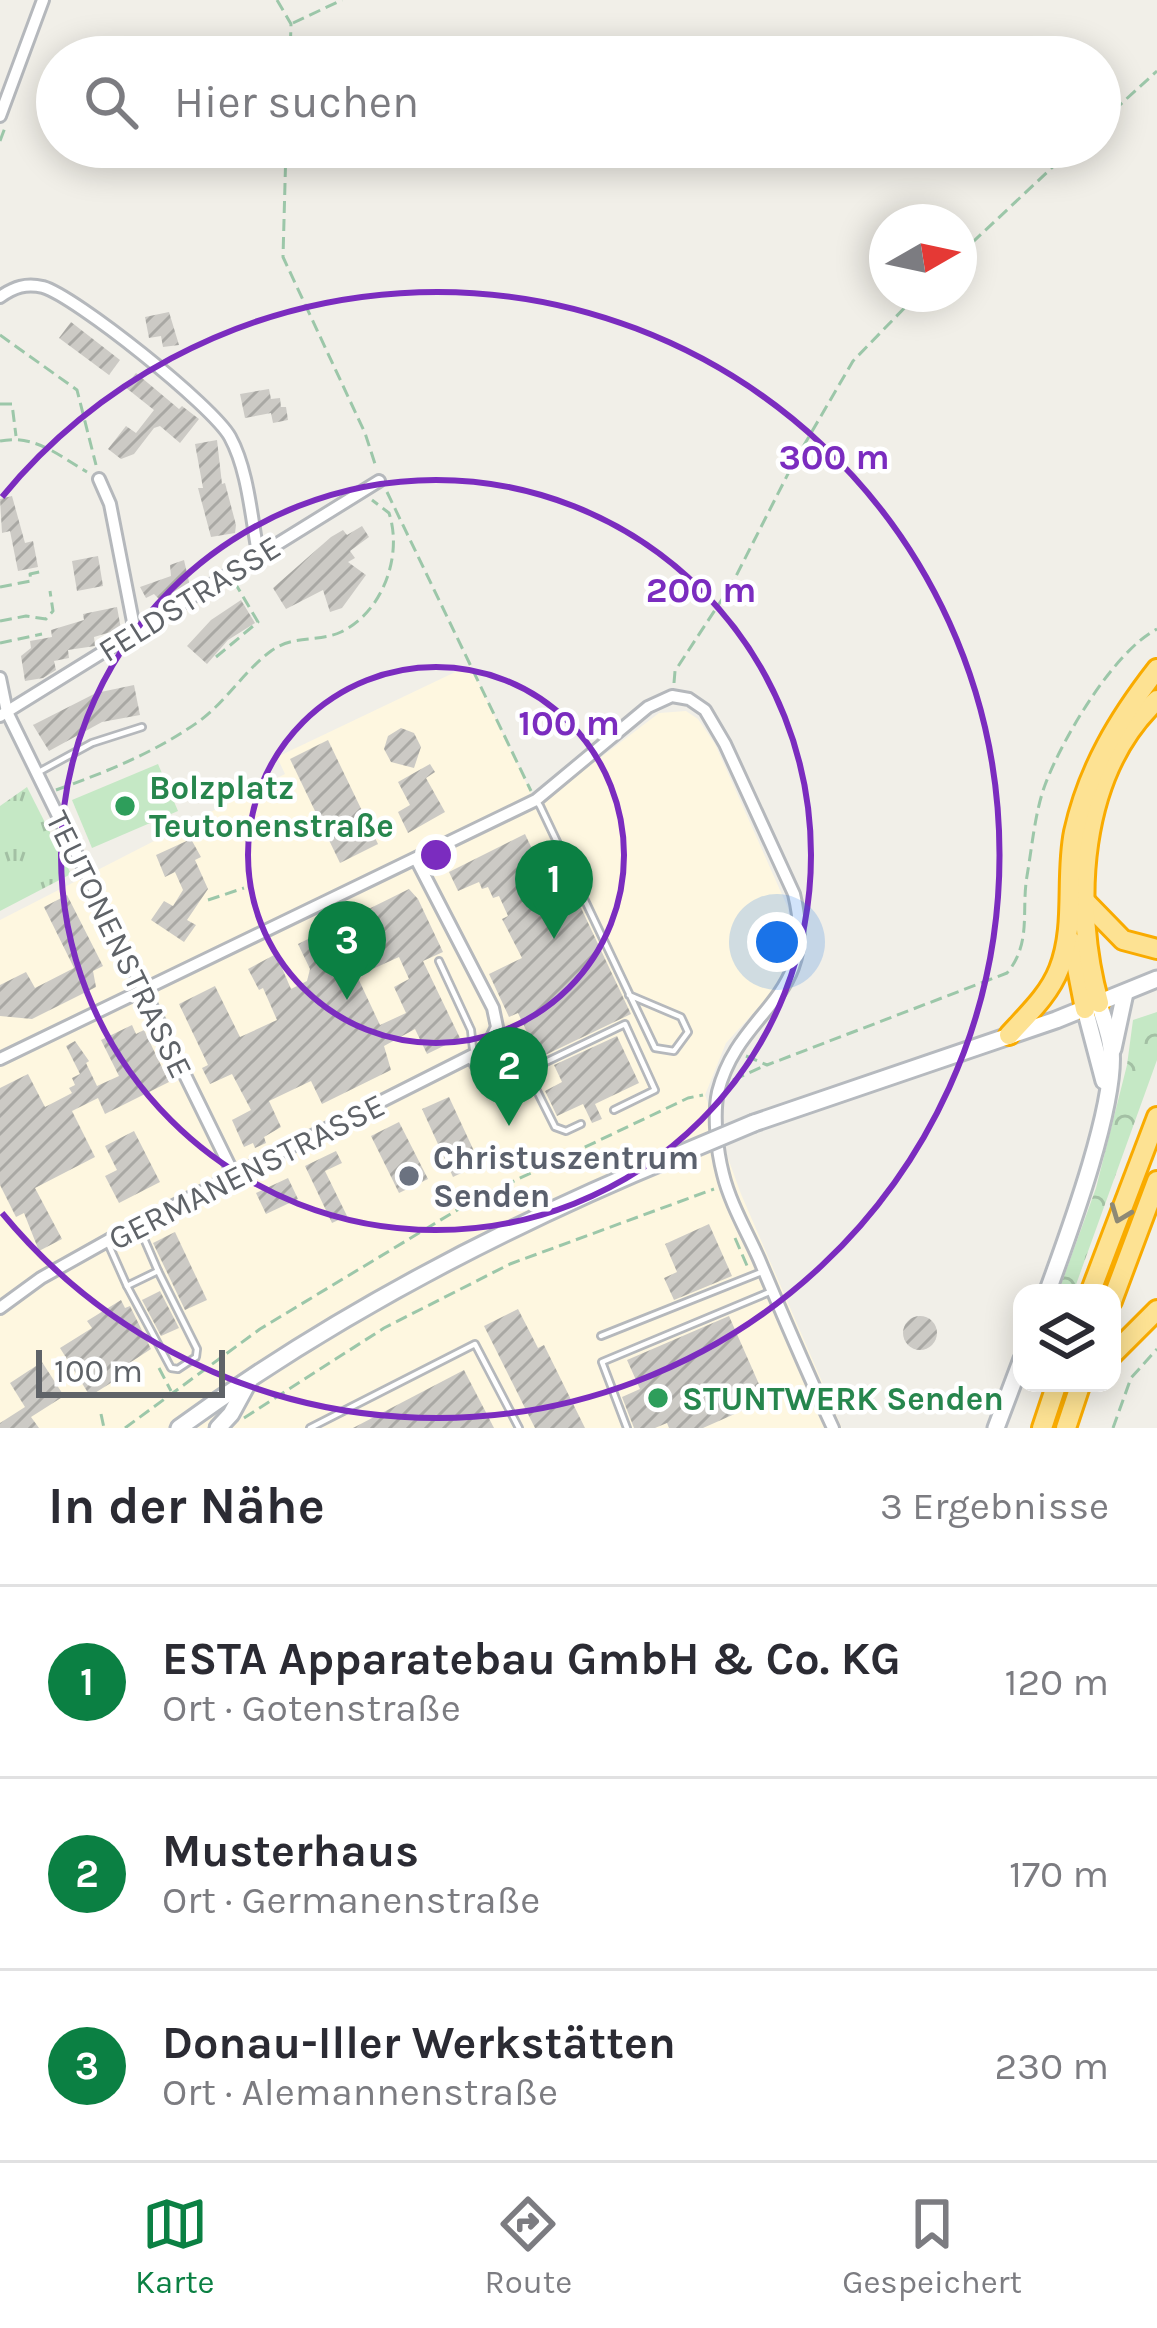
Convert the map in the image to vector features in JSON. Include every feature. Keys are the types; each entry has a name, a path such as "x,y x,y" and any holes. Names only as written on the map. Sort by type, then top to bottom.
{"highway":[{"path":"1092,1006 1076,978 1073,838 1098,756 1157,669"},
{"path":"1009,1036 1059,971 1077,907 1094,812 1124,743 1157,700"},
{"path":"1077,907 1123,940 1157,949"},
{"path":"1093,1284 1157,1118"},
{"path":"1118,1284 1157,1181"},
{"path":"1121,1346 1157,1310"},
{"path":"1042,1428 1054,1392"},
{"path":"1066,1428 1080,1392"}],"main road":[{"path":"179,1428 251,1377 394,1289 563,1202 754,1123 1009,1036 1157,979"},
{"path":"1050,1284 1083,1187 1125,993"},
{"path":"1092,1006 1112,1052"},
{"path":"1092,1006 1107,1093"},
{"path":"218,1428 251,1377"},
{"path":"996,1428 1013,1382"}],"street":[{"path":"0,116 43,0"},
{"path":"0,61 17,67"},
{"path":"0,297 25,285 53,291 188,389 212,412 234,445 258,553"},
{"path":"99,479 110,504 135,632"},
{"name":"FELDSTRASSE","path":"4,714 379,481"},
{"name":"TEUTONENSTRASSE","path":"0,678 4,714 234,1175"},
{"path":"0,1058 536,800 648,707 672,696 688,699 705,710 725,744 794,894 799,915 794,972 737,1050 716,1105 722,1174 833,1428"},
{"path":"416,860 493,1008 494,1039"},
{"name":"GERMANENSTRASSE","path":"0,1308 40,1278 107,1240 473,1056 494,1039"}],"lane":[{"path":"37,773 92,743 142,727"},
{"path":"536,800 629,995 656,1048 674,1051 688,1033 680,1017 629,995"},
{"path":"439,961 471,1030 476,1070 490,1076 506,1096 508,1108"},
{"path":"527,1071 626,1024 655,1090 614,1110"},
{"path":"494,1039 527,1071 555,1126 566,1131 581,1124"},
{"path":"107,1240 161,1355 171,1368 178,1369 196,1357 197,1349 138,1224"},
{"path":"128,1286 158,1271"},
{"path":"601,1336 764,1271"},
{"path":"627,1428 602,1362 772,1291"},
{"path":"310,1428 475,1344 520,1428"}],"path":[{"path":"277,0 291,24 291,36"},
{"path":"291,24 342,0"},
{"path":"1121,104 1157,71"},
{"path":"285,168 283,257 365,433 379,481 536,800"},
{"path":"977,238 1052,168"},
{"path":"672,696 676,671 732,584 793,464 854,361 901,312"},
{"path":"0,334 77,390 99,479"},
{"path":"0,404 11,404 16,438"},
{"path":"0,441 35,442 99,479"},
{"path":"382,504 388,494"},
{"path":"46,794 128,764 199,722 277,646 340,633 366,613 383,588 394,544 392,524 382,504 374,500 354,504 350,499"},
{"path":"0,587 31,581 30,574 44,571"},
{"path":"216,657 258,622 228,572"},
{"path":"0,621 26,616 46,619 53,611 50,591"},
{"path":"720,1085 1007,973 1023,948 1026,882 1044,787 1084,706 1142,636 1157,629"},
{"path":"0,643 42,634"},
{"path":"208,900 244,888"},
{"path":"737,1050 766,1065"},
{"path":"125,1428 260,1330 472,1201 688,1097 706,1095"},
{"path":"235,1428 332,1360 510,1264 714,1190"},
{"path":"1113,1428 1131,1378 1157,1349"},
{"path":"160,1374 171,1392"},
{"path":"100,1414 104,1428"}],"shaded area":[{"path":"470,665 537,806 659,713 686,711 698,719 715,744 788,908 791,949 785,970 768,997 726,1043 705,1095 741,1194 842,1428 0,1428 0,920 285,774 277,757"}],"green space":[{"name":"Bolzplatz Teutonenstraße","path":"158,764 178,811 92,848 72,800"},
{"path":"27,787 71,874 0,911 0,806"},
{"path":"1157,1012 1157,1060 1076,1284 1061,1284 1096,1188 1127,1065 1133,1020"}],"building":[{"path":"169,312 179,345 163,347 161,336 149,338 145,317"},
{"path":"71,322 120,360 109,375 59,338"},
{"path":"136,373 179,409 182,406 199,419 180,443 160,426 134,454 121,459 108,449 126,426 136,433 154,410 125,387"},
{"path":"269,389 271,399 280,398 281,407 286,407 288,420 273,423 271,413 245,418 240,394"},
{"path":"217,440 222,484 236,525 235,533 211,537 198,488 203,488 195,444"},
{"path":"12,496 25,543 33,541 38,567 18,571 10,531 2,533 0,499"},
{"path":"362,526 369,537 350,551 355,558 348,562 366,575 342,608 330,612 323,590 286,609 273,588 331,537"},
{"path":"98,556 103,586 77,591 72,561"},
{"path":"184,560 190,586 168,600 154,594 146,598 140,587 171,576 170,565"},
{"path":"241,600 255,623 228,640 207,664 187,646 211,620"},
{"path":"117,607 121,629 94,637 95,646 68,650 69,658 54,661 56,670 25,681 21,656 31,648 30,641 52,637 51,630 84,620 83,614"},
{"path":"134,685 140,715 102,722 49,751 33,725 96,693"},
{"path":"401,728 414,733 421,747 414,768 391,762 384,749 388,736"},
{"path":"328,740 378,844 340,863 290,759"},
{"path":"430,764 435,772 426,778 445,812 408,833 398,812 410,805 398,782"},
{"path":"525,834 549,885 566,876 631,1014 539,1058 518,1013 509,1017 489,974 522,958 502,919 508,916 499,896 493,898 479,882 458,891 449,872"},
{"path":"191,839 201,857 195,860 208,889 187,920 196,925 184,942 151,920 164,901 173,906 183,890 175,872 165,877 156,855"},
{"path":"409,889 443,952 423,961 460,1038 427,1054 415,1029 384,1046 391,1070 322,1104 311,1081 269,1101 281,1127 264,1137 266,1143 244,1147 232,1120 251,1110 232,1074 210,1084 202,1068 208,1065 179,1004 215,986 240,1037 277,1020 263,988 259,990 248,969 276,954 291,989 307,981 310,969 298,944","holes":["399,957 409,979 394,987 406,1013 380,1025 357,976"]},
{"path":"67,895 103,966 93,971 96,987 32,1019 0,1016 0,985 26,972 35,988 74,968 44,907"},
{"path":"132,1025 136,1034 144,1030 169,1082 105,1114 98,1098 72,1111 95,1157 35,1188 62,1239 39,1251 24,1213 16,1217 0,1185 0,1088 28,1074 45,1107 72,1093 72,1078 80,1074 66,1046 75,1041 89,1061 97,1086 119,1076 101,1040"},
{"path":"617,1036 639,1083 595,1104 602,1119 592,1123 583,1104 557,1116 545,1091 562,1082 554,1065"},
{"path":"449,1097 480,1164 453,1177 422,1109"},
{"path":"399,1122 428,1179 399,1193 371,1136"},
{"path":"134,1131 160,1182 119,1203 105,1176 117,1170 105,1146"},
{"path":"336,1151 342,1163 325,1171 347,1216 332,1223 305,1166"},
{"path":"288,1178 298,1199 266,1214 256,1193"},
{"path":"709,1224 732,1276 674,1300 664,1278 677,1272 665,1244"},
{"path":"175,1232 207,1300 185,1310 153,1243"},
{"path":"160,1291 179,1328 161,1336 142,1300"},
{"path":"121,1300 125,1308 130,1306 151,1349 131,1362 138,1373 125,1381 122,1376 90,1396 60,1348 92,1328 87,1321"},
{"path":"518,1309 538,1348 544,1345 585,1428 535,1428 484,1326"},
{"path":"729,1316 766,1400 703,1428 669,1428 667,1423 634,1428 622,1397 640,1389 627,1360"},
{"path":"920,1316 932,1321 937,1333 932,1345 920,1350 908,1345 903,1333 908,1321"},
{"path":"42,1362 64,1396 31,1417 39,1428 0,1428 0,1423 25,1407 10,1383"},
{"path":"464,1370 494,1428 353,1428"}],"place":[{"name":"Bolzplatz Teutonenstraße","path":"125,806"},
{"name":"ESTA Apparatebau GmbH & Co. KG","path":"554,939"},
{"name":"Donau-Iller Werkstätten","path":"347,1000"},
{"name":"Musterhaus","path":"509,1126"},
{"name":"Christuszentrum Senden","path":"409,1176"},
{"name":"STUNTWERK Senden","path":"658,1398"}]}
